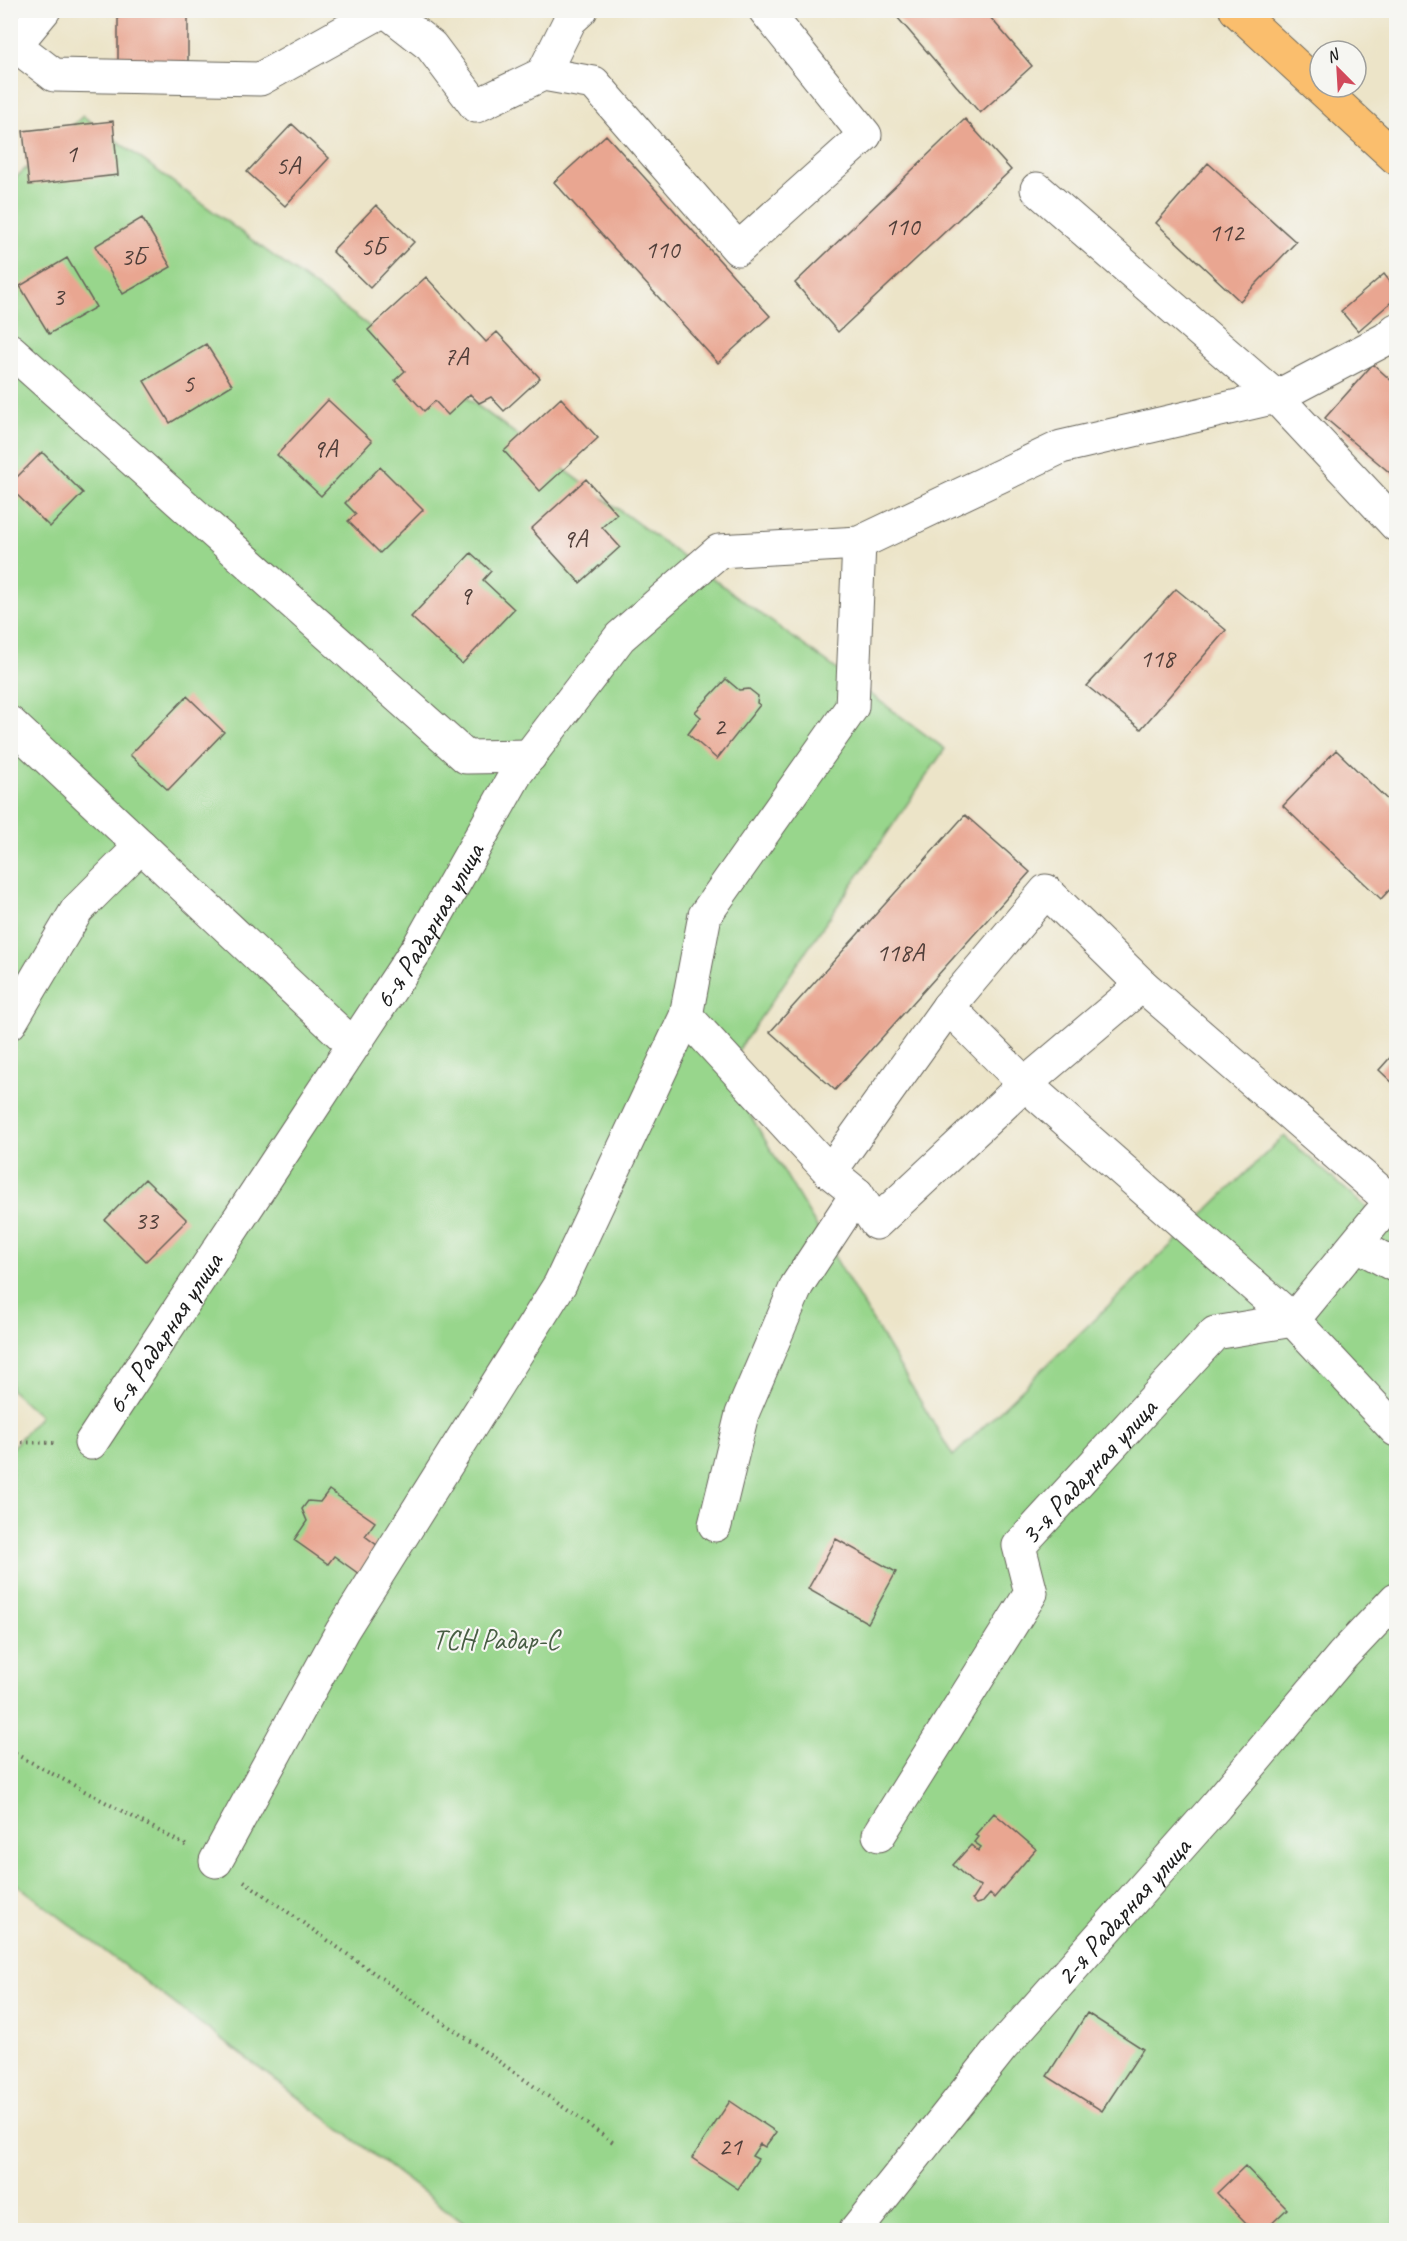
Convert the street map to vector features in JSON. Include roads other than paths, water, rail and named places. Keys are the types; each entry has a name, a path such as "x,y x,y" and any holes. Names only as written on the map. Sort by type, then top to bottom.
{"main road":[{"path":"1236,10 1396,158"}],"street":[{"path":"44,10 13,46 54,75 260,79 384,10 432,46 476,106 543,74 594,83 738,249 865,135 765,10"},
{"path":"543,74 570,20 581,10"},
{"path":"1037,189 1276,397 1396,525"},
{"path":"216,1861 342,1631 560,1284 686,1016 705,915 852,707 859,543 1061,447 1276,397 1386,339 1396,330"},
{"path":"10,350 466,757 530,756"},
{"name":"6-я Радарная улица","path":"91,1443 419,946 517,772 620,638 718,551 859,543"},
{"path":"10,723 353,1045"},
{"path":"10,1023 77,910 141,846"},
{"path":"830,1172 948,1007 1046,891 1142,985 1389,1205 1293,1320"},
{"path":"686,1016 830,1172 857,1194 876,1223 1025,1084 1142,985"},
{"path":"948,1007 1025,1084 1293,1320 1396,1430"},
{"path":"715,1525 742,1414 792,1296 857,1194"},
{"path":"1357,1245 1396,1266"},
{"name":"3-я Радарная улица","path":"879,1835 1030,1593 1019,1546 1215,1333 1293,1320"},
{"name":"2-я Радарная улица","path":"856,2230 1001,2048 1216,1806 1342,1655 1396,1599"}],"park label":[{"name":"ТСН Радар-С","path":"496,1639"}]}
